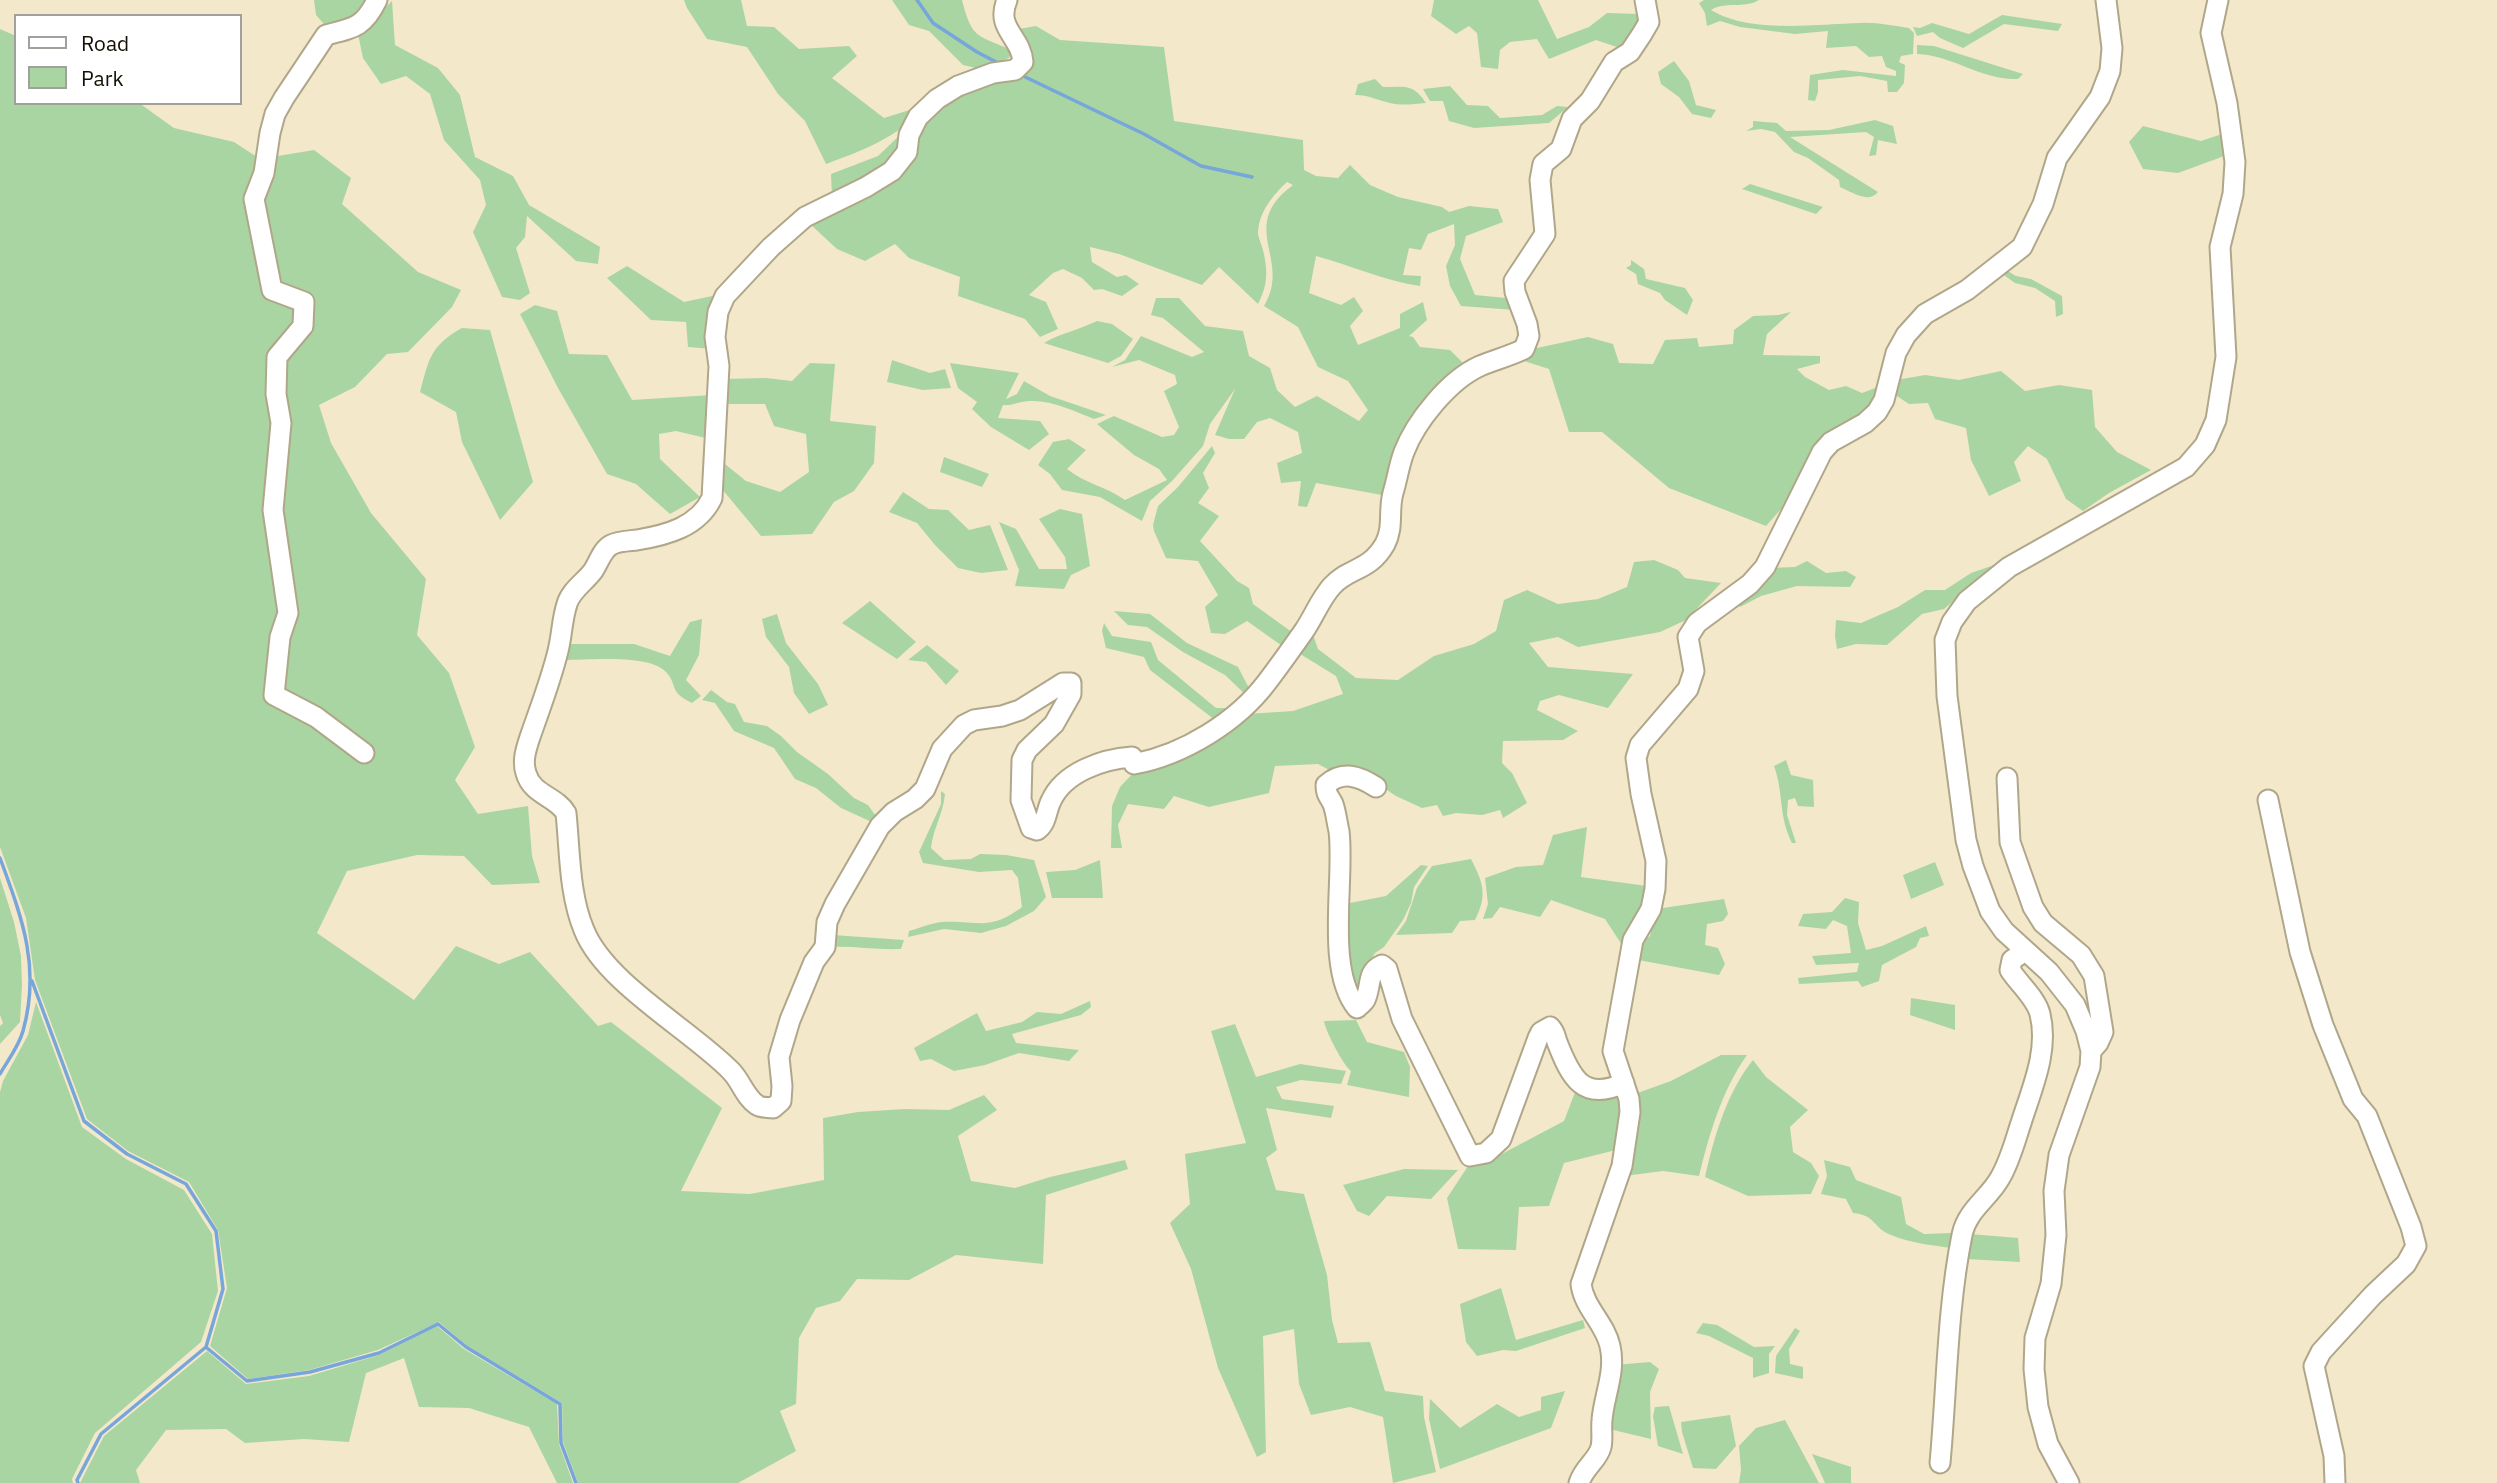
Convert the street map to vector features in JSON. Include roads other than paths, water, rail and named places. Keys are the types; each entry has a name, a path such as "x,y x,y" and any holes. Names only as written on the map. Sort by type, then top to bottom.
{"street":[{"path":"364,753 316,717 274,695 279,637 288,613 273,510 274,476 281,423 276,394 277,357 303,326 304,302 272,290 254,199 264,173 272,124 284,98 326,35 352,28 368,18 377,0"},
{"path":"1007,0 1002,11 1004,24 1022,48 1023,62 1015,70 993,73 958,86 937,99 918,117 909,135 907,152 892,170 866,187 805,217 771,247 724,296 718,312 715,337 719,366 712,498 706,511 679,530 660,536 612,543 586,581 573,592 567,602 549,686 524,755 529,782 541,795 561,805 566,813 574,897 584,932 603,960 732,1072 749,1098 759,1107 773,1108 781,1101 779,1057 784,1038 805,981 825,947 827,922 845,884 880,826 925,789 942,749 964,725 974,720 1020,710 1063,682 1071,683 1071,694 1054,724 1027,750 1022,761 1021,800 1031,828 1037,830 1044,825 1053,797 1073,776 1088,768 1120,758 1132,757 1134,764 1168,754 1219,727 1267,682 1338,580 1370,564 1384,547 1391,532 1390,503 1403,453 1419,424 1438,399 1461,378 1478,367 1524,349 1529,336 1514,281 1545,234 1540,180 1543,164 1561,149 1572,119 1590,101 1614,62 1630,52 1642,34 1649,22 1645,0"},
{"path":"1579,1483 1582,1473 1601,1448 1605,1396 1612,1374 1611,1348 1606,1333 1582,1296 1581,1284 1622,1166 1630,1112 1625,1083 1614,1051 1633,940 1651,909 1656,861 1641,794 1636,758 1640,746 1688,689 1694,671 1688,637 1697,623 1750,584 1765,567 1822,452 1831,442 1865,423 1877,412 1884,400 1896,353 1906,335 1925,314 1967,290 2022,247 2043,204 2057,158 2100,97 2110,71 2112,48 2106,0"},
{"path":"2069,1483 2048,1444 2038,1407 2034,1369 2035,1338 2051,1284 2056,1235 2054,1191 2059,1155 2090,1067 2091,1051 2075,1006 2049,972 2004,931 1990,911 1973,866 1966,840 1947,696 1945,640 1952,622 1967,601 2008,567 2186,467 2205,445 2216,421 2226,357 2220,247 2233,194 2235,162 2227,103 2211,33 2218,0"},
{"path":"1376,787 1356,775 1333,779 1326,785 1326,795 1335,811 1340,844 1338,907 1340,957 1345,979 1352,1002 1357,1008 1365,1000 1370,976 1376,968 1382,965 1387,969 1402,1019 1470,1156 1486,1153 1501,1139 1538,1038 1546,1028 1550,1027 1554,1031 1575,1078 1583,1087 1594,1091 1625,1083"},
{"path":"2007,778 2010,842 2033,907 2043,923 2081,955 2094,976 2103,1032 2091,1051"},
{"path":"2268,800 2300,952 2323,1025 2353,1100 2367,1116 2416,1246 2406,1265 2373,1295 2321,1352 2314,1366 2334,1456 2335,1483"},
{"path":"1940,1463 1948,1372 1948,1334 1963,1231 1971,1213 2000,1180 2009,1160 2034,1084 2042,1049 2039,1010 2010,970 2012,960 2025,951"}],"waterway":[{"path":"917,0 933,23 1000,64"},
{"path":"1019,74 1144,134 1201,166 1252,177"},
{"path":"0,858 22,922 30,985 21,1037 0,1074"},
{"path":"32,981 84,1121 127,1154 186,1184 216,1231 223,1289 206,1347 101,1434 77,1480 78,1483"},
{"path":"207,1348 247,1381 310,1372 379,1353 438,1324 466,1347 560,1404 561,1443 576,1483"}]}
